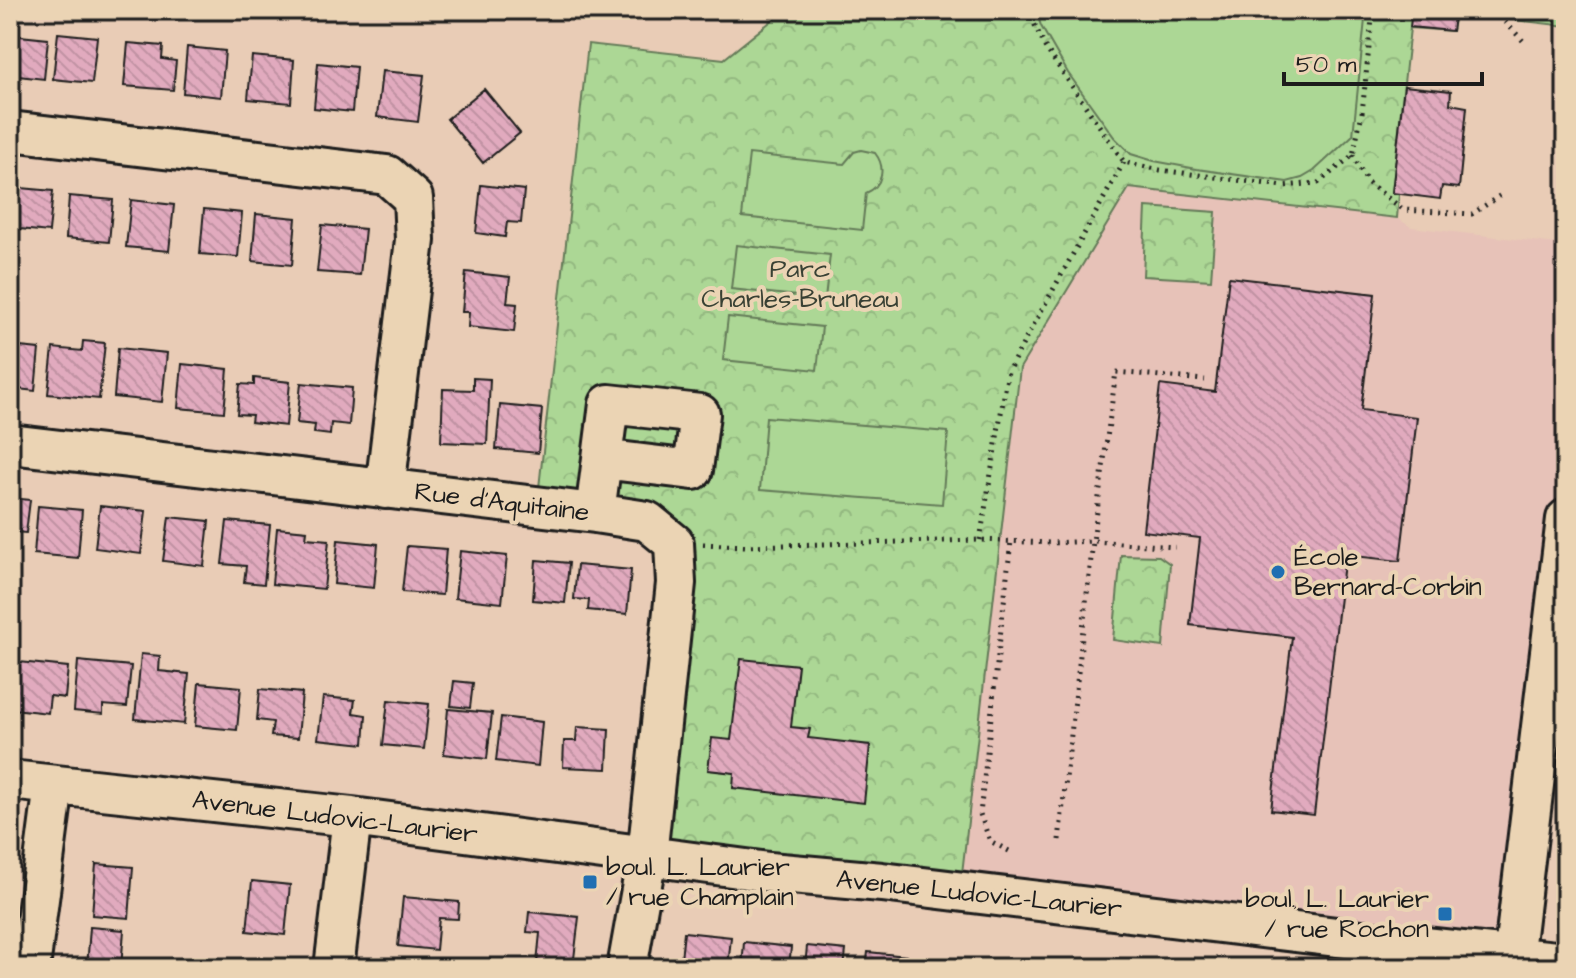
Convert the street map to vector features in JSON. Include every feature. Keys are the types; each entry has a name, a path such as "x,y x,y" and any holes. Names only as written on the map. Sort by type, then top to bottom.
{"street":[{"path":"10,131 387,175 413,198 415,240 385,489"},
{"name":"Rue d'Aquitaine","path":"10,444 595,513 647,521 674,543"},
{"path":"595,513 602,459"},
{"path":"1513,962 1559,635 1566,519"},
{"path":"627,968 647,856 676,583 674,543"},
{"name":"Avenue Ludovic-Laurier","path":"10,780 352,817 769,872 882,882 1370,941 1513,962 1566,962"},
{"path":"30,968 54,785"},
{"path":"334,968 352,817"}],"path":[{"path":"1028,10 1045,47 1124,162 1160,170 1283,186 1318,183 1353,155 1362,113 1373,10"},
{"path":"1494,10 1526,44"},
{"path":"1353,155 1367,182 1404,210 1472,214 1504,193"},
{"path":"980,540 1008,371 1124,162"},
{"path":"1059,840 1116,372 1205,380"},
{"path":"674,543 745,546 980,540 1093,541 1175,547"},
{"path":"1009,851 990,841 980,814 1011,541"}],"shaded area":[{"name":"École Bernard-Corbin","path":"1129,188 1397,218 1411,227 1566,245 1566,514 1514,956 960,891 1020,368"}],"green space":[{"name":"Parc Charles-Bruneau","path":"785,10 1566,10 1566,26 1455,13 1452,31 1410,28 1392,193 1399,194 1397,218 1129,188 1020,368 960,891 647,856 674,543 537,506 588,44 724,59"},
{"path":"1036,10 1366,10 1353,135 1314,171 1287,182 1197,169 1131,154 1114,137 1068,73 1041,26"},
{"path":"854,152 875,153 881,164 879,181 866,193 862,230 742,217 749,154 844,164"},
{"path":"1146,207 1216,212 1211,280 1143,276"},
{"path":"736,245 830,255 825,299 731,289"},
{"path":"728,317 822,327 817,370 723,360"},
{"path":"766,417 948,432 942,504 760,490"},
{"path":"1121,555 1159,556 1170,564 1163,647 1113,640"}],"building":[{"path":"1412,10 1455,10 1452,31 1410,27"},
{"path":"58,33 97,37 92,83 53,79"},
{"path":"10,35 48,39 44,79 10,75"},
{"path":"128,43 163,46 162,59 176,61 173,90 124,86"},
{"path":"187,47 225,51 221,97 183,93"},
{"path":"252,56 294,60 291,103 248,99"},
{"path":"318,63 356,67 352,112 314,108"},
{"path":"382,71 424,75 418,122 377,117"},
{"path":"1404,86 1451,91 1450,104 1467,107 1459,188 1442,186 1440,199 1392,193"},
{"path":"484,89 520,133 483,163 447,119"},
{"path":"481,185 524,190 521,223 507,222 505,237 476,233"},
{"path":"10,187 53,191 49,232 10,228"},
{"path":"69,196 113,200 109,242 66,238"},
{"path":"131,200 174,205 169,251 126,247"},
{"path":"204,209 242,213 238,257 200,254"},
{"path":"256,214 296,218 292,265 252,261"},
{"path":"322,225 365,229 360,275 317,272"},
{"path":"466,272 510,277 507,303 517,304 514,332 468,327 469,312 462,312"},
{"path":"1229,277 1375,294 1361,410 1417,417 1400,561 1345,555 1314,815 1271,810 1292,637 1190,625 1200,538 1143,531 1160,385 1215,392"},
{"path":"83,341 105,343 99,399 48,394 53,348 82,351"},
{"path":"10,346 39,349 35,391 10,388"},
{"path":"118,348 167,353 162,402 114,397"},
{"path":"182,364 228,369 224,412 178,408"},
{"path":"254,378 290,382 286,426 251,422 252,415 237,414 240,384 254,385"},
{"path":"473,378 490,379 487,444 441,442 443,389 473,390"},
{"path":"301,383 352,388 349,425 331,423 330,435 314,433 315,425 297,423"},
{"path":"500,405 542,409 538,453 496,449"},
{"path":"10,498 30,500 26,533 14,532 12,549 10,549"},
{"path":"38,506 82,510 78,558 34,554"},
{"path":"100,506 146,511 141,554 95,548"},
{"path":"169,517 209,521 204,566 163,561"},
{"path":"227,521 270,525 264,584 244,582 246,566 222,564"},
{"path":"277,528 307,531 306,538 329,540 324,589 272,584"},
{"path":"338,540 378,544 374,588 334,584"},
{"path":"407,546 446,549 442,595 402,592"},
{"path":"460,551 507,556 502,603 455,598"},
{"path":"536,560 569,563 565,603 533,600"},
{"path":"577,565 631,570 627,614 588,610 589,600 574,599"},
{"path":"141,654 160,656 159,671 189,674 184,724 135,719"},
{"path":"741,659 798,665 791,727 810,729 808,738 870,745 864,803 733,788 734,773 708,770 712,738 731,740"},
{"path":"78,661 131,666 127,707 103,705 103,714 74,711"},
{"path":"19,662 68,667 65,698 50,696 48,713 14,709"},
{"path":"454,681 473,683 470,708 451,706"},
{"path":"199,683 241,687 237,730 195,726"},
{"path":"260,689 302,693 298,738 271,736 273,722 257,720"},
{"path":"323,697 355,700 353,713 366,715 364,744 318,739"},
{"path":"388,700 429,704 424,749 383,745"},
{"path":"448,709 492,713 487,759 444,754"},
{"path":"501,717 542,722 538,766 496,761"},
{"path":"577,727 609,729 607,769 563,767 564,741 576,741"},
{"path":"96,864 133,867 129,918 92,915"},
{"path":"252,881 290,885 285,935 247,931"},
{"path":"403,897 459,902 458,919 439,918 436,950 398,946"},
{"path":"529,912 579,917 573,967 537,963 540,933 527,932"},
{"path":"90,927 124,930 121,968 87,968"},
{"path":"684,932 731,937 728,967 680,968"},
{"path":"744,942 791,947 789,968 742,968"},
{"path":"807,946 846,950 844,968 805,968"},
{"path":"868,952 906,956 905,968 866,968"},
{"path":"398,959 433,963 432,968 397,968"},
{"path":"933,959 971,962 970,968 932,968"}],"place":[{"name":"École Bernard-Corbin","path":"1278,572"},
{"name":"boul. L. Laurier / rue Champlain","path":"590,882"},
{"name":"boul. L. Laurier / rue Rochon","path":"1445,914"}]}
